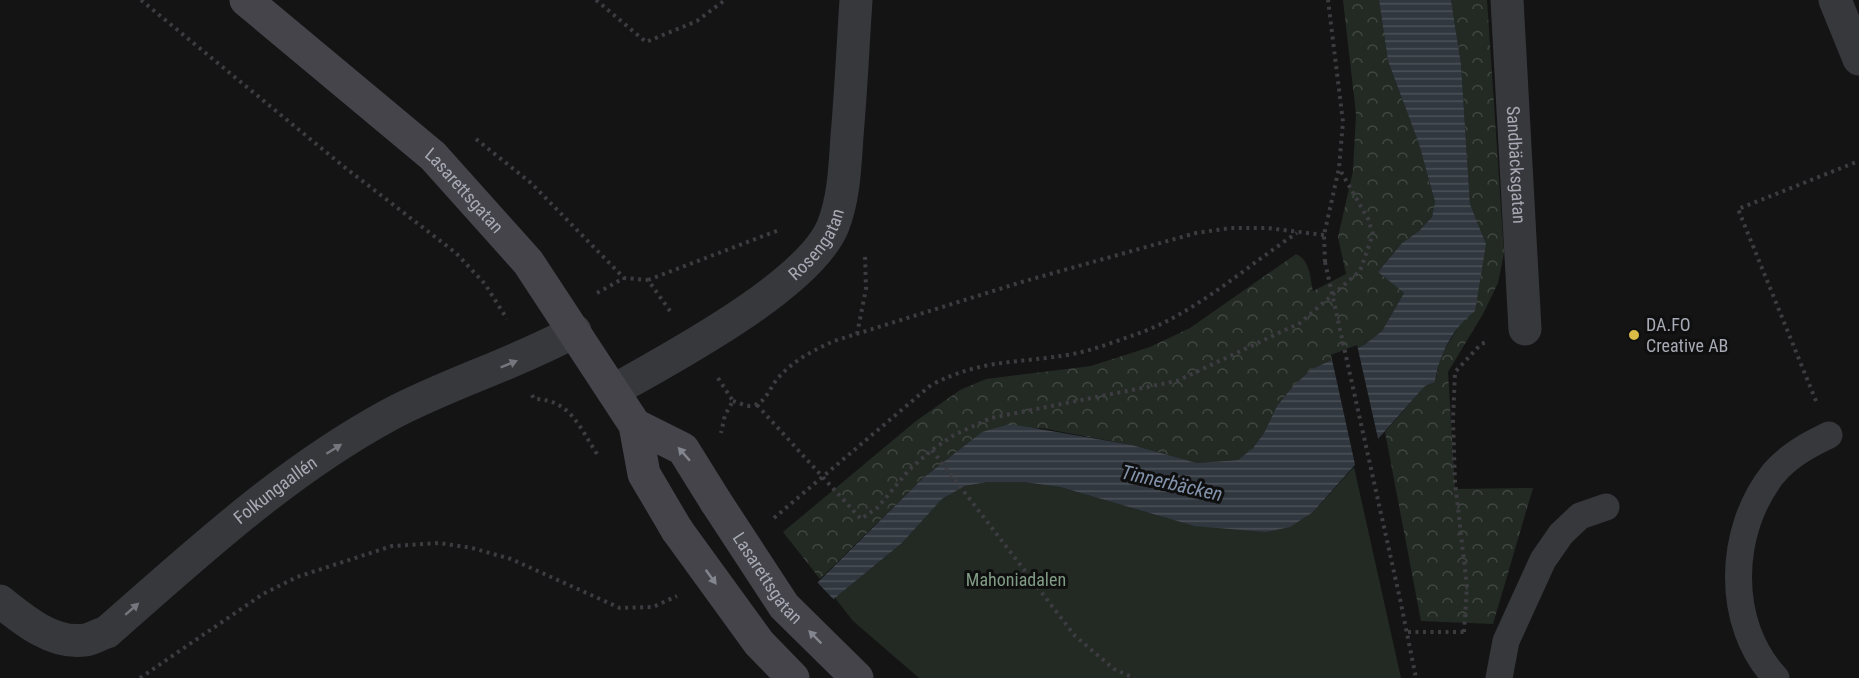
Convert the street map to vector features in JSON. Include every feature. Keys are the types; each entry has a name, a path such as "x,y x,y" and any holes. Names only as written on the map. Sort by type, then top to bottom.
{"main road":[{"name":"Lasarettsgatan","path":"246,0 433,156 528,262 635,425 644,474 677,530 759,643 793,678"},
{"name":"Lasarettsgatan","path":"635,425 683,449 784,606 857,678"}],"street":[{"name":"Rosengatan","path":"613,391 694,345 794,276 817,253 832,227 844,171 856,0"},
{"name":"Sandbäcksgatan","path":"1507,0 1525,329"},
{"path":"1835,0 1859,59"},
{"name":"Folkungaallén","path":"0,601 41,630 59,637 84,640 107,632 292,476 386,417 439,389 520,359 575,331"}],"lane":[{"path":"1776,678 1754,645 1742,617 1737,581 1742,542 1755,505 1773,475 1798,450 1829,435"},
{"path":"1499,678 1506,641 1543,560 1561,534 1581,516 1606,507"}],"path":[{"path":"141,0 343,166 456,253 485,284 507,319 534,399 555,403 567,409 599,457"},
{"path":"597,0 646,42 697,21 725,0"},
{"path":"1328,0 1343,122 1340,168 1324,235 1325,262 1408,632 1416,678"},
{"path":"476,138 531,183 624,278 648,280 770,231 801,225 832,227"},
{"path":"1829,435 1738,209 1859,161"},
{"path":"757,405 861,519 877,508 910,469 932,450 954,435 991,418 1177,381 1300,323 1360,271 1373,234 1368,219 1340,168"},
{"path":"648,280 733,401 750,406 757,405 766,398 778,377 811,352 834,341 1025,281 1196,233 1267,228 1324,235"},
{"path":"1408,632 1464,632 1467,587 1455,482 1453,420 1455,372 1480,344 1525,329"},
{"path":"720,441 725,416 733,401"},
{"path":"932,450 1075,636 1114,669 1134,678"}],"green space":[{"path":"1343,0 1379,0 1388,61 1419,144 1435,202 1432,217 1419,231 1402,243 1378,272 1404,293 1382,331 1364,345 1312,369 1293,386 1277,406 1264,433 1253,448 1238,460 1197,463 1132,445 1041,428 982,432 923,478 820,579 783,532 916,421 960,390 986,379 1091,366 1150,347 1190,328 1296,254 1307,265 1313,291 1346,274 1338,237 1353,171 1356,114"},
{"path":"1451,0 1487,0 1504,253 1498,283 1483,314 1448,372 1455,489 1533,488 1493,624 1421,621 1385,432 1425,386 1435,382 1441,355 1463,320 1486,244 1470,204 1461,64"},
{"name":"Mahoniadalen","path":"1354,467 1401,678 919,678 853,621 835,598 902,543 942,499 965,486 988,482 1023,482 1060,487 1194,526 1313,512"}],"water":[{"name":"Tinnerbäcken","path":"1379,0 1451,0 1461,64 1470,204 1486,244 1475,311 1460,325 1448,342 1435,382 1425,386 1313,512 1290,527 1266,532 1194,526 1060,487 1023,482 988,482 965,486 942,499 902,543 835,598 773,678 737,678 800,600 923,478 982,432 1010,424 1132,445 1197,463 1238,460 1253,448 1264,433 1277,406 1293,386 1312,369 1364,345 1382,331 1404,293 1378,272 1402,243 1419,231 1432,217 1435,202 1419,144 1388,61"}],"pier":[{"path":"1357,345 1379,443 1356,469 1331,355"},
{"path":"815,580 836,602 777,678 734,678 797,598"}],"place":[{"name":"DA.FO Creative AB","path":"1634,335"}]}
